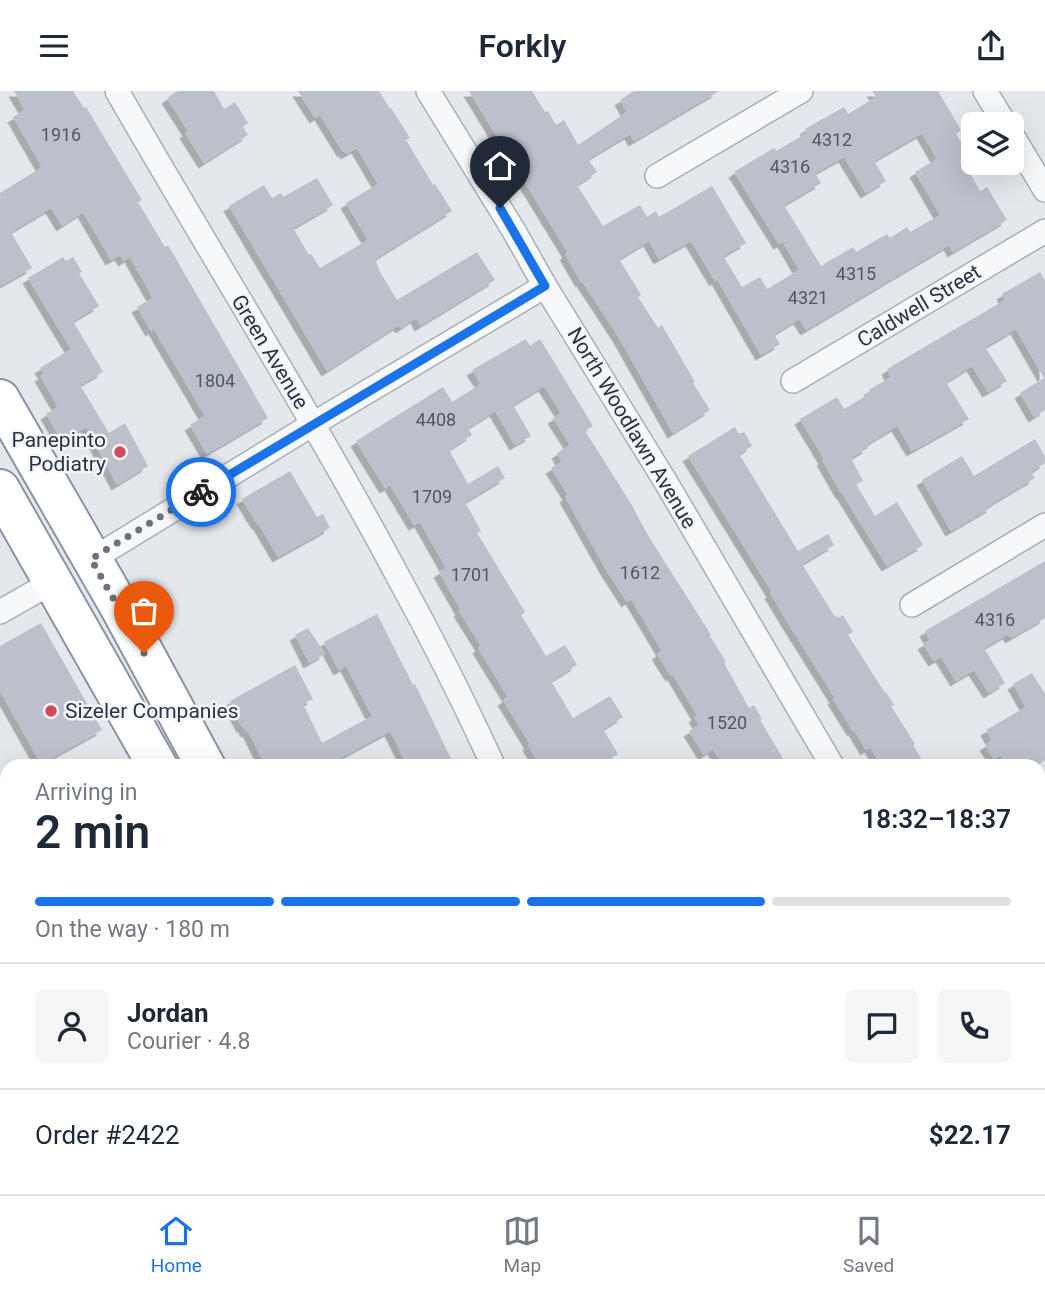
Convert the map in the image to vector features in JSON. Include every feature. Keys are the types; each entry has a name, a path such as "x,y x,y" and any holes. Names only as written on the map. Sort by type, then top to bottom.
{"highway":[{"path":"0,399 134,633 202,759"},
{"path":"5,498 32,511 56,552 67,561 79,563 91,559"},
{"path":"5,498 154,759"},
{"path":"54,581 66,577 77,578 85,585 110,629 134,633"}],"street":[{"name":"Green Avenue","path":"117,91 313,424 401,581 490,759"},
{"name":"North Woodlawn Avenue","path":"428,91 667,484 828,759"},
{"path":"657,176 801,91"},
{"path":"985,91 998,112"},
{"path":"1024,155 1045,190"},
{"name":"Caldwell Street","path":"793,381 1045,231"},
{"path":"91,559 545,286"},
{"path":"912,605 1045,525"},
{"path":"0,612 54,581"}],"building":[{"path":"14,91 73,91 84,108 86,107 142,200 138,202 165,247 168,245 268,418 207,454 190,425 205,416 154,329 151,331 137,307 153,298 130,257 124,261 120,255 111,260 83,212 62,226 51,208 11,232 32,268 0,286 0,193 42,167 13,117 25,110"},
{"path":"178,91 214,91 224,109 235,102 248,123 243,127 248,135 204,163 167,98"},
{"path":"298,91 379,91 410,138 406,140 433,185 435,184 452,211 375,259 397,300 477,252 495,280 420,326 416,318 401,328 399,325 327,371 229,206 264,185 272,198 281,193 283,197 317,178 333,205 293,228 309,255 311,254 320,268 368,240 346,203 378,184 357,148 346,154 343,152 320,115 315,118"},
{"path":"469,91 532,91 556,125 564,120 578,145 627,112 620,100 634,91 719,91 634,141 630,134 588,159 597,172 577,185 603,226 640,205 647,217 656,211 659,217 712,186 746,243 723,256 742,287 760,277 767,289 799,270 783,242 779,244 734,172 774,148 776,151 807,133 805,129 844,107 848,114 876,97 872,91 938,91 961,130 956,134 961,142 961,175 971,175 980,191 987,187 1007,220 953,252 949,245 806,330 799,319 774,334 780,344 761,355 717,279 715,281 691,241 659,259 649,241 619,259 641,295 638,297 658,328 662,325 710,410 673,433 618,336 565,254 568,253","holes":["922,133 937,159 915,172 940,215 910,232 907,227 890,238 887,234 856,252 853,247 821,266 784,205 821,183 815,173 844,157 866,193 886,181 874,161"]},
{"path":"63,257 66,261 73,257 82,272 79,273 99,306 73,321 103,372 80,385 109,433 125,423 148,466 117,485 86,427 62,441 46,414 58,407 40,376 44,374 40,368 71,349 28,278"},
{"path":"1040,272 1045,280 1045,410 1034,417 1020,393 1044,378 1016,329 985,347 1007,381 988,392 972,366 946,382 969,419 912,451 897,426 866,445 868,448 851,458 863,481 856,484 875,516 897,502 923,545 887,566 841,493 800,419 837,397 844,409 871,393 869,390 891,377 887,369 1005,300 1002,294"},
{"path":"526,339 530,346 540,339 593,426 585,431 711,635 749,708 754,705 783,759 719,759 713,749 704,755 689,731 699,725 694,717 697,715 657,654 662,651 631,599 627,602 607,571 551,468 562,462 557,453 570,445 553,418 561,413 544,386 513,405 531,436 515,445 495,411 468,428 472,435 449,450 468,484 498,466 505,478 465,502 481,531 477,533 525,612 521,615 546,656 565,645 577,665 551,681 573,718 610,696 623,717 603,729 618,754 610,759 536,759 503,700 508,697 478,648 481,646 439,572 446,568 420,522 414,525 390,485 385,488 356,441 443,387 452,402 481,384 472,370"},
{"path":"735,427 739,434 744,432 752,446 739,454 798,551 828,534 834,545 802,564 835,617 843,615 853,632 848,635 894,705 891,706 921,759 877,759 870,747 866,750 688,456"},
{"path":"1035,439 1045,456 1045,463 1031,472 1035,478 951,531 922,480 962,456 974,476"},
{"path":"290,471 317,517 323,514 330,528 278,557 242,499"},
{"path":"1045,561 1045,618 1011,638 1008,634 984,648 1005,683 989,693 974,670 956,681 941,657 934,661 923,644 930,640 925,631"},
{"path":"377,614 451,759 404,759 390,731 339,759 262,759 230,701 295,665 313,699 303,704 322,743 372,716 346,666 339,670 324,642"},
{"name":"Sizeler Companies","path":"41,623 102,730 50,759 38,759 0,691 0,646"},
{"path":"308,628 325,654 309,663 295,635"},
{"path":"1032,673 1045,694 1045,759 1003,759 1001,755 994,759 985,745 992,741 986,730 1026,707 1013,684"}],"way so far":[{"path":"144,653 91,559 201,492"}],"place":[{"name":"Panepinto Podiatry","path":"120,452"},
{"name":"Sizeler Companies","path":"51,711"}],"route":[{"path":"201,492 545,286 500,208"}]}
